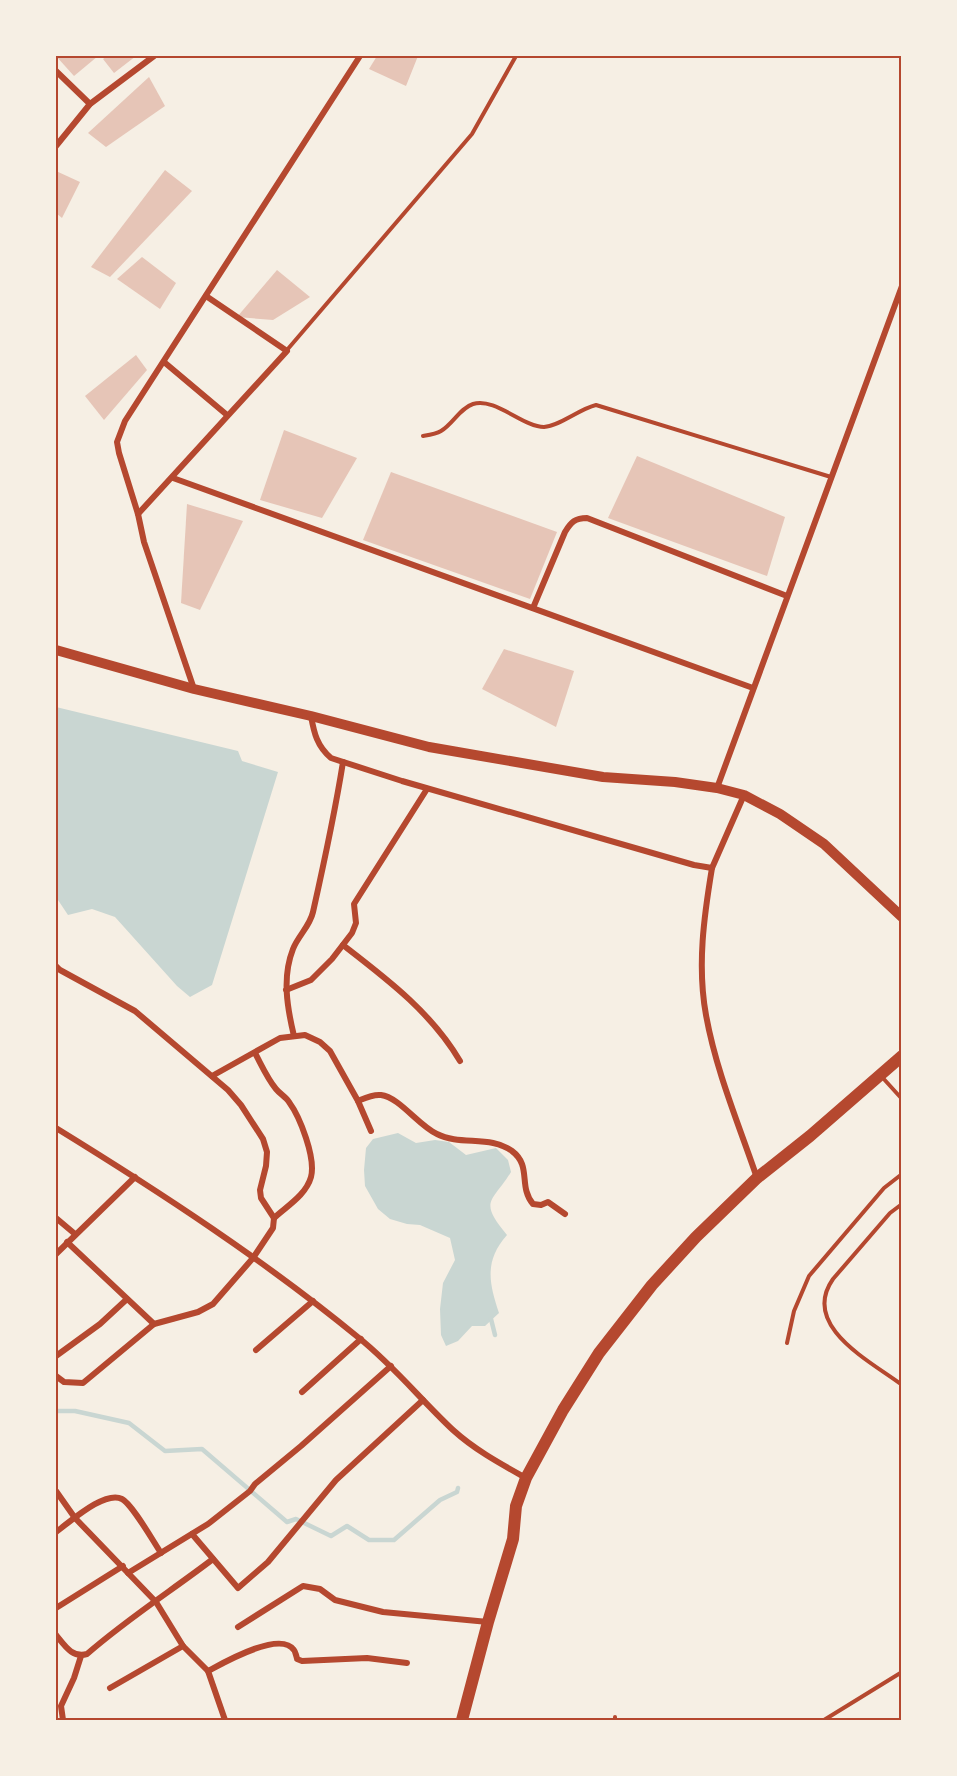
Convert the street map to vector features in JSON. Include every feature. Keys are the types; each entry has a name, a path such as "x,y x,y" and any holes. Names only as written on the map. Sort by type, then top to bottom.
{"main road":[{"path":"56,650 194,689 311,716 429,747 603,777 675,782 717,788 744,795 780,814 825,844 902,917"},
{"path":"462,1720 513,1539 516,1506 526,1478 563,1410 599,1353 652,1285 696,1237 757,1178 810,1136 902,1056"}],"street":[{"path":"56,146 90,104 154,56"},
{"path":"194,689 144,542 117,442 125,421 360,56"},
{"path":"56,71 90,104"},
{"path":"717,788 902,285"},
{"path":"138,514 287,351 206,296"},
{"path":"164,362 227,415"},
{"path":"173,478 753,688"},
{"path":"533,608 565,532 569,525 578,518 587,518 787,596"},
{"path":"311,716 315,738 322,750 331,758 427,789 694,865 712,868"},
{"path":"294,1036 286,990 288,969 293,948 312,915 343,762"},
{"path":"286,990 318,975 352,933 356,923 354,904 427,789"},
{"path":"744,795 712,868 702,933 702,976 706,1015 722,1076 757,1178"},
{"path":"343,945 396,987 420,1010 436,1026 460,1061"},
{"path":"56,966 135,1011 212,1076 241,1105 263,1140 267,1152 260,1190 261,1198 274,1218 273,1228 253,1258 213,1304 205,1309 154,1324 83,1383 64,1382 56,1376"},
{"path":"212,1076 280,1038 305,1035 320,1042 330,1051 358,1101 371,1131"},
{"path":"255,1053 276,1089 294,1110 312,1164 310,1178 304,1190 274,1218"},
{"path":"358,1101 383,1095 441,1136 499,1144 512,1151 521,1161 525,1172 525,1189 534,1204 541,1205 548,1202 565,1214"},
{"path":"56,1128 135,1177 314,1301 391,1366 454,1431 492,1459 526,1478"},
{"path":"56,1254 135,1177"},
{"path":"56,1218 75,1234"},
{"path":"67,1242 154,1324"},
{"path":"56,1356 99,1324 127,1299"},
{"path":"256,1350 314,1301"},
{"path":"302,1392 361,1339"},
{"path":"128,1573 208,1524 250,1491 255,1484 391,1366"},
{"path":"192,1534 238,1588 268,1562 336,1480 423,1400"},
{"path":"56,1491 75,1518 156,1602 183,1646 208,1671 225,1720"},
{"path":"56,1532 101,1500 121,1499 128,1504 161,1553"},
{"path":"56,1636 74,1655 87,1654 132,1616 156,1602 213,1559"},
{"path":"56,1608 123,1566"},
{"path":"238,1628 303,1586 320,1589 334,1600 383,1612 488,1622"},
{"path":"110,1688 183,1646"},
{"path":"208,1671 255,1648 270,1646 289,1646 293,1649 297,1659 302,1661 367,1658 407,1663"},
{"path":"63,1720 62,1706 81,1656"}],"lane":[{"path":"287,351 472,134 516,56"},
{"path":"423,436 441,430 468,406 476,403 494,407 543,427 596,405 831,477"},
{"path":"880,1075 902,1100"},
{"path":"787,1343 800,1292 809,1276 884,1188 902,1174"},
{"path":"902,1204 890,1213 833,1279 825,1290 823,1304 826,1317 835,1333 902,1384"},
{"path":"824,1720 902,1672"}],"shaded area":[{"path":"56,707 238,751 242,761 278,772 212,985 190,997 177,986 115,917 92,909 68,915 56,897"},
{"path":"398,1133 416,1143 435,1140 449,1142 466,1155 496,1148 508,1160 511,1172 491,1202 493,1215 507,1235 495,1254 491,1272 491,1282 499,1313 485,1326 472,1326 458,1341 446,1346 441,1335 440,1309 443,1283 455,1260 450,1238 420,1225 390,1219 378,1209 365,1186 366,1148 373,1139"}],"building":[{"path":"56,56 98,56 74,76"},
{"path":"107,56 136,56 114,73 103,59"},
{"path":"377,56 418,56 406,86 369,69"},
{"path":"149,77 165,106 106,147 88,133"},
{"path":"165,170 192,191 110,277 91,267"},
{"path":"56,171 80,182 62,218 56,213"},
{"path":"142,257 176,283 160,309 117,279"},
{"path":"277,270 310,297 273,320 237,317"},
{"path":"136,355 147,370 104,420 85,396"},
{"path":"284,430 357,458 322,518 260,500"},
{"path":"637,456 785,517 767,576 608,518"},
{"path":"391,472 557,532 530,599 363,540"},
{"path":"187,504 243,521 200,610 181,603"},
{"path":"504,649 574,671 556,727 482,689"}],"waterway":[{"path":"491,1319 495,1335"},
{"path":"56,1411 75,1411 129,1423 165,1451 202,1449 287,1522 296,1519 331,1536 347,1526 369,1540 394,1540 440,1500 457,1492 458,1488"}]}
